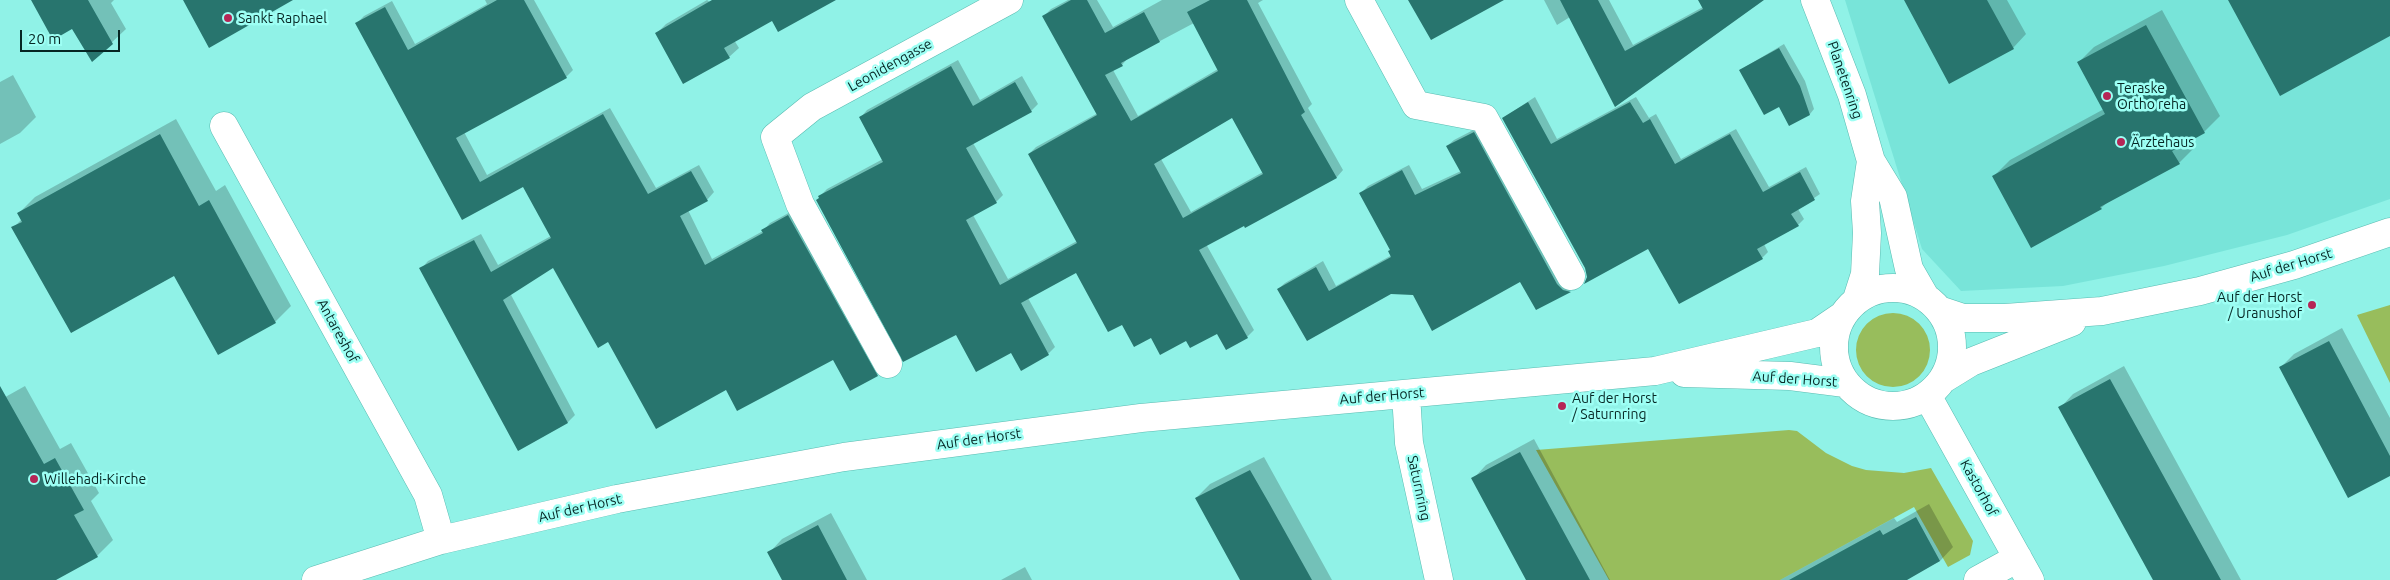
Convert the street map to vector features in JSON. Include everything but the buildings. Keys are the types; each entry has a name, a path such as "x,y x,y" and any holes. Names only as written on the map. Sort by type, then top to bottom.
{"street":[{"name":"Leonidengasse","path":"888,364 800,204 775,137 812,107 1009,0"},
{"path":"1359,0 1416,105 1484,118 1571,276"},
{"name":"Planetenring","path":"1815,0 1852,95 1871,160 1893,197 1909,269 1933,303"},
{"name":"Antareshof","path":"224,126 428,496 441,540"},
{"name":"Planetenring","path":"1850,307 1865,274 1867,233 1865,201 1871,160"},
{"name":"Auf der Horst","path":"1933,303 1964,318 2102,311 2200,291 2294,265 2390,232"},
{"path":"1902,287 1933,303 1952,332 1953,356 1936,387 1908,405 1884,406 1862,398 1845,383 1835,362 1834,338 1850,307 1879,289 1902,287"},
{"name":"Auf der Horst","path":"316,580 441,540 617,499 844,457 1140,418 1655,371 1817,332 1850,307"},
{"name":"Auf der Horst","path":"1936,387 1971,362 2009,345 2102,311"},
{"name":"Auf der Horst","path":"1655,371 1742,376 1790,376 1845,383"},
{"name":"Kastorhof","path":"1936,387 2024,569"},
{"name":"Saturnring","path":"1406,394 1409,443 1439,580"},
{"path":"1978,580 2024,569"}],"shaded area":[{"path":"1845,0 2390,0 2390,199 2287,235 2164,266 2063,286 1961,291 1922,249"}],"green space":[{"path":"2390,305 2390,383 2357,315"},
{"path":"1893,313 1907,316 1919,324 1927,336 1930,350 1927,364 1919,376 1907,384 1893,387 1879,384 1867,376 1859,364 1856,350 1859,336 1867,324 1879,316"},
{"path":"1789,430 1797,431 1826,453 1852,466 1866,470 1904,473 1931,468 1973,541 1970,555 1948,567 1914,507 1780,580 1609,580 1536,450"}],"place":[{"name":"Sankt Raphael","path":"228,18"},
{"name":"Teraske Ortho reha","path":"2107,96"},
{"name":"Ärztehaus","path":"2121,142"},
{"name":"Auf der Horst / Uranushof","path":"2312,305"},
{"name":"Auf der Horst / Saturnring","path":"1562,406"},
{"name":"Willehadi-Kirche","path":"34,479"}]}
